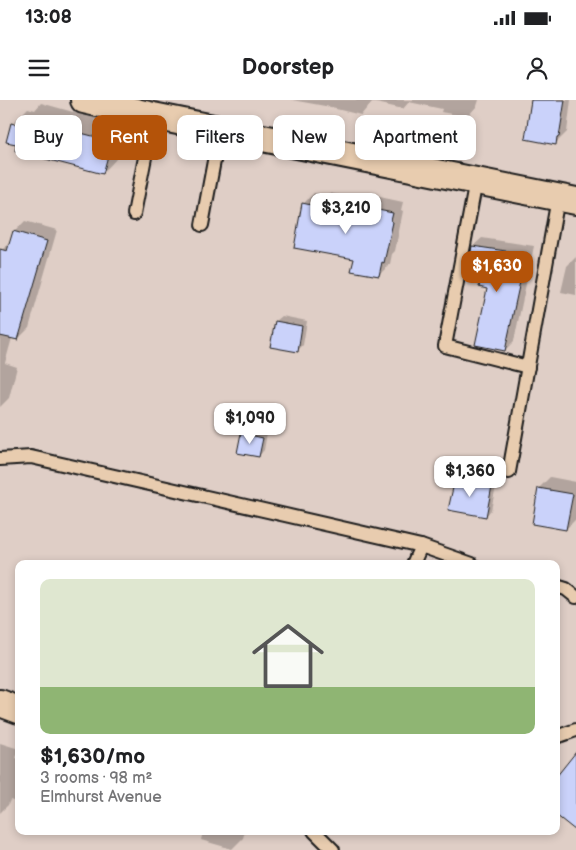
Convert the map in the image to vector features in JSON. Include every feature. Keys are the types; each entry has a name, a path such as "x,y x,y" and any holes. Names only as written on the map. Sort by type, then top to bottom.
{"street":[{"path":"84,100 149,115"},
{"path":"263,138 567,199"},
{"path":"0,703 15,709"}],"lane":[{"path":"134,214 144,160"},
{"path":"202,225 214,160"},
{"path":"476,181 445,346 528,367"},
{"path":"509,472 528,367 567,199"},
{"path":"0,459 31,457 421,546 461,560"},
{"path":"414,560 421,546"},
{"path":"560,587 566,589 576,597"},
{"path":"560,736 576,730"},
{"path":"318,835 333,850"}],"building":[{"path":"531,100 565,100 556,145 525,139"},
{"path":"11,123 15,124 15,144 6,142"},
{"path":"82,133 92,136 92,160 107,160 103,174 49,160 82,160"},
{"path":"302,203 362,212 363,207 393,213 391,221 393,222 384,263 382,262 379,276 351,271 354,259 294,248"},
{"path":"13,231 47,241 18,340 0,336 0,249 7,251"},
{"path":"472,246 526,254 505,351 475,345 487,289 479,287 480,282 472,280 475,265 469,264"},
{"path":"275,321 302,326 298,352 270,347"},
{"path":"241,433 263,438 259,457 237,453"},
{"path":"455,479 492,486 486,517 448,510"},
{"path":"538,488 573,494 566,530 532,524"},
{"path":"576,752 576,831 560,818 560,772"}]}
